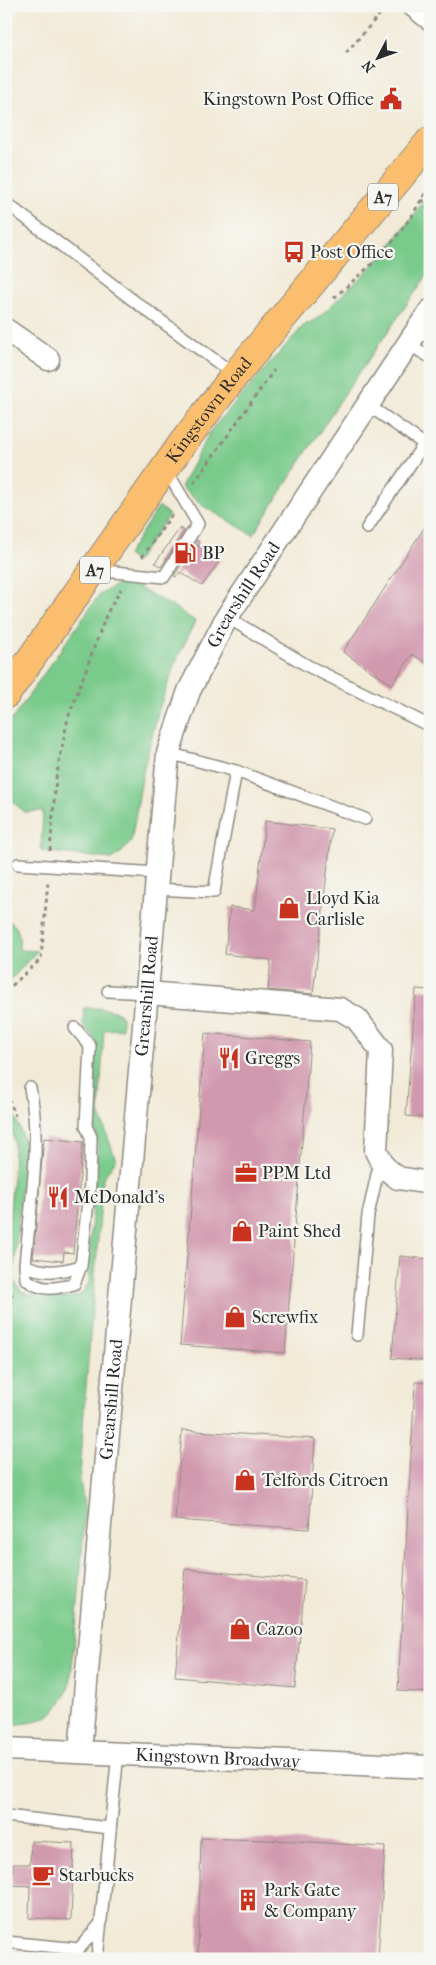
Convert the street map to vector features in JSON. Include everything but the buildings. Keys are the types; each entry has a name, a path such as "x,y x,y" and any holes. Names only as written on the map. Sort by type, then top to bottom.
{"main road":[{"name":"Kingstown Road","path":"6,694 166,468 235,375 430,141"}],"street":[{"path":"414,6 430,19"},
{"name":"Grearshill Road","path":"80,1752 168,753 189,691 227,617 430,311"},
{"path":"9,338 48,359"},
{"path":"147,993 340,1010 357,1019 381,1050 376,1151 380,1160 384,1167 398,1178 430,1183"},
{"name":"Kingstown Broadway","path":"6,1749 430,1767"}],"lane":[{"path":"6,203 235,375"},
{"path":"408,344 430,358"},
{"path":"367,528 424,444 368,405"},
{"path":"95,570 164,577 198,524 166,468"},
{"path":"227,617 308,666 430,726"},
{"path":"168,753 236,771 366,819"},
{"path":"18,864 49,866 156,881 214,892 236,771"},
{"path":"108,991 147,993"},
{"path":"30,1088 33,1104 35,1142 25,1265 26,1279 36,1286 57,1288 74,1284 81,1266 90,1183 91,1137 86,1126 90,1046 75,1028"},
{"path":"357,1335 368,1215 380,1160"},
{"path":"25,1265 38,1271 69,1270 81,1266"},
{"path":"97,1959 118,1753"},
{"path":"6,1816 110,1828"},
{"path":"6,1942 80,1949 101,1923"}],"path":[{"path":"346,53 387,6"},
{"path":"422,199 430,213"},
{"path":"6,991 41,959 49,866"}],"green space":[{"path":"430,191 430,271 337,405 253,535 203,506 181,487 210,431 304,325 323,313 377,260 400,234"},
{"path":"159,506 169,515 136,562 127,555"},
{"path":"124,580 174,607 195,621 174,666 159,709 144,767 131,842 121,853 112,859 41,851 43,811 25,812 10,800 6,800 6,728 99,595"},
{"path":"6,920 17,928 19,950 37,951 6,985"},
{"path":"84,1008 100,1008 118,1012 122,1018 122,1029 104,1030 99,1112 116,1160 103,1178 84,1411 80,1480 85,1512 70,1687 58,1707 49,1716 34,1722 13,1725 13,1718 6,1714 6,1250 13,1176 14,1141 6,1109 6,1091 25,1143 13,1280 22,1292 30,1295 70,1298 81,1294 89,1283 90,1241 98,1143 90,1112 96,1041 83,1025"}],"place":[{"name":"Kingstown Post Office","path":"391,99"},
{"name":"Post Office","path":"294,252"},
{"name":"BP","path":"185,553"},
{"name":"Lloyd Kia Carlisle","path":"289,908"},
{"name":"Greggs","path":"229,1058"},
{"name":"PPM Ltd","path":"246,1173"},
{"name":"McDonald's","path":"58,1197"},
{"name":"Paint Shed","path":"242,1231"},
{"name":"Screwfix","path":"235,1317"},
{"name":"Telfords Citroen","path":"245,1480"},
{"name":"Cazoo","path":"240,1629"},
{"name":"Starbucks","path":"43,1875"},
{"name":"Park Gate & Company","path":"248,1900"}]}
